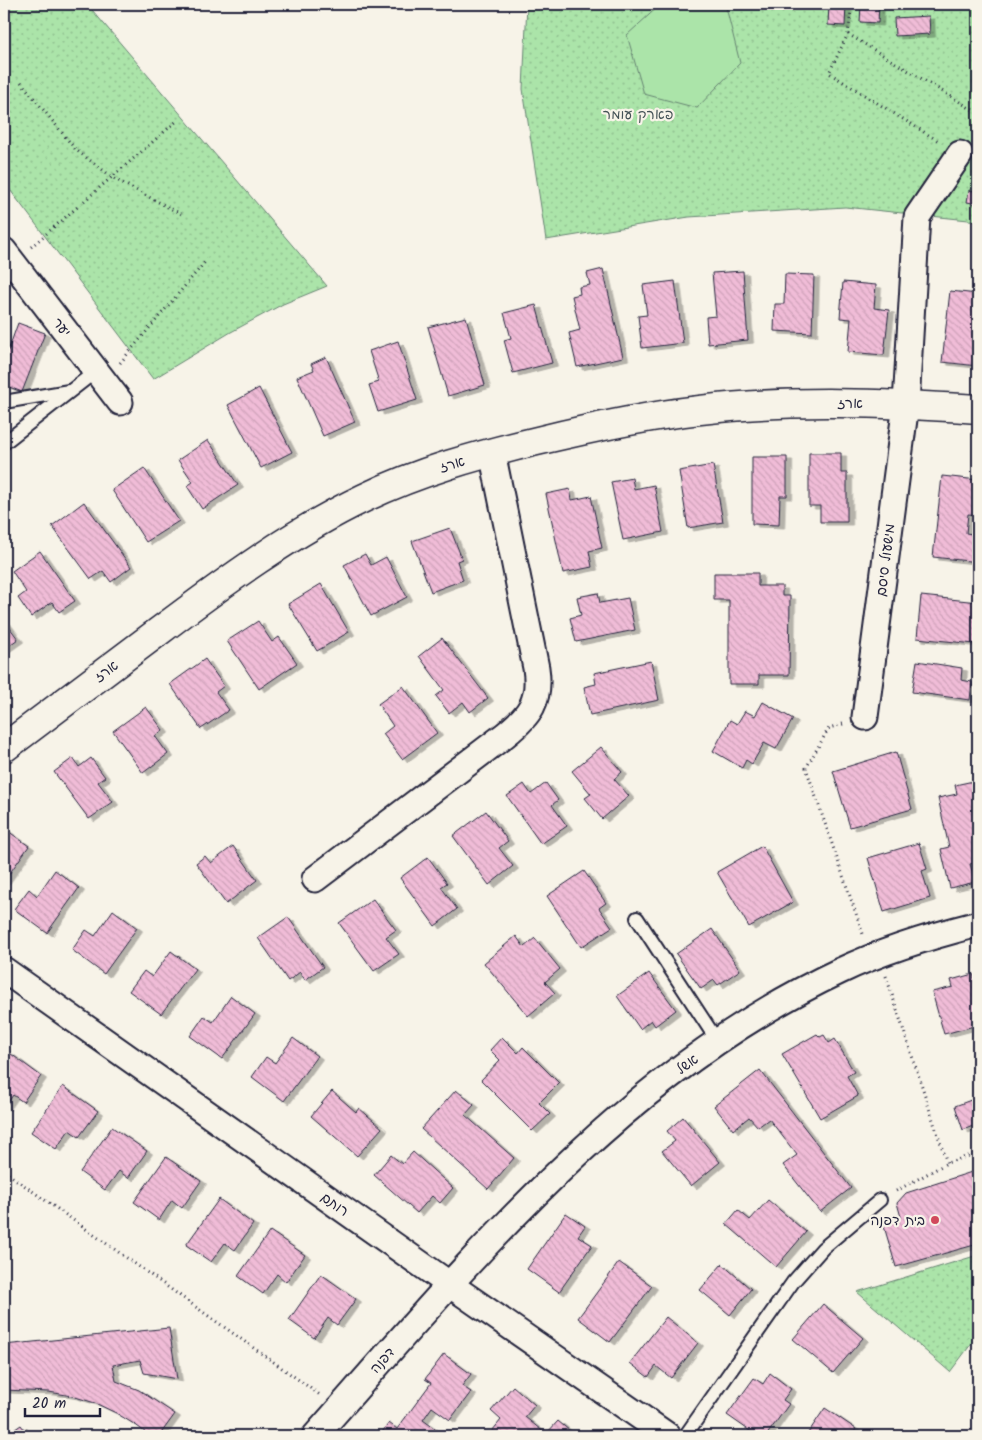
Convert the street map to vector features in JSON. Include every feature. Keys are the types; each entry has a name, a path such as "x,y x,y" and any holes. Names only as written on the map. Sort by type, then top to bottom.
{"street":[{"name":"מישעול סיסם","path":"865,717 906,404 916,217 960,154"},
{"name":"יער","path":"8,257 120,402"},
{"name":"ארז","path":"4,748 199,601 315,524 363,498 450,463 610,424 700,410 794,403 906,404 978,409"},
{"path":"316,879 505,736 528,714 534,704 538,685 536,668 492,452"},
{"name":"אשל","path":"449,1284 519,1210 587,1145 651,1091 754,1017 797,992 875,956 933,936 978,924"},
{"name":"רותם","path":"4,970 668,1436"},
{"name":"דפנה","path":"314,1436 449,1284"}],"lane":[{"path":"4,443 71,391 100,376"},
{"path":"4,402 71,391"},
{"path":"637,918 718,1042"},
{"path":"685,1436 793,1282 830,1243 880,1200"}],"path":[{"path":"852,4 848,34 829,73 960,154"},
{"path":"848,34 978,113"},
{"path":"20,82 76,150 111,176 181,214"},
{"path":"8,257 111,176 178,120"},
{"path":"100,376 204,262"},
{"path":"865,717 829,728 806,768 875,956 947,1164"},
{"path":"880,1200 947,1164 978,1153"},
{"path":"4,1172 339,1408"}],"green space":[{"path":"4,4 87,4 327,286 283,304 231,332 153,379 4,182"},
{"name":"פארק עומר","path":"527,4 978,4 978,221 845,207 689,217 546,240 523,89"},
{"path":"661,4 710,4 726,7 740,63 697,108 644,94 627,35"},
{"path":"978,1255 978,1335 950,1372 857,1292"}],"building":[{"path":"829,4 846,4 845,26 828,25"},
{"path":"861,4 879,4 878,23 860,22"},
{"path":"929,16 930,34 895,36 894,18"},
{"path":"969,190 978,192 978,204 967,202"},
{"path":"603,269 623,357 577,367 569,333 580,330 572,296 580,294 579,287 590,285 587,273"},
{"path":"743,271 748,340 708,344 706,317 716,316 712,273"},
{"path":"785,274 814,275 812,333 774,331 775,304 784,304"},
{"path":"675,281 683,343 642,348 638,316 647,315 643,285"},
{"path":"843,282 876,285 874,308 889,310 884,355 848,352 851,319 840,318"},
{"path":"950,291 978,294 978,366 942,362"},
{"path":"536,305 552,363 513,373 504,340 511,338 504,313"},
{"path":"466,317 485,385 448,396 428,327"},
{"path":"18,323 45,333 22,392 4,385 4,362"},
{"path":"398,341 417,400 378,412 369,385 379,382 369,351"},
{"path":"326,357 355,422 323,436 297,377 314,370 311,364"},
{"path":"259,388 292,452 261,468 228,405"},
{"path":"208,440 238,485 202,509 187,486 193,482 178,460"},
{"path":"809,453 841,453 841,473 847,473 847,522 820,522 820,506 809,506"},
{"path":"752,457 787,457 787,496 780,496 779,525 752,524"},
{"path":"713,465 723,522 688,528 679,471"},
{"path":"144,468 179,521 146,542 112,490"},
{"path":"942,476 978,480 978,515 968,514 966,533 978,535 978,562 933,557"},
{"path":"632,478 634,489 654,485 663,532 623,540 611,482"},
{"path":"570,489 572,500 591,496 602,548 589,551 592,567 563,573 546,494"},
{"path":"84,502 131,567 111,582 103,571 91,579 52,526"},
{"path":"450,528 462,559 457,561 463,580 431,592 412,541"},
{"path":"40,551 75,601 59,612 52,602 31,617 18,598 26,592 12,571"},
{"path":"365,554 371,565 386,557 407,597 371,616 344,565"},
{"path":"714,573 758,573 758,586 782,586 782,596 790,596 789,675 759,675 759,684 729,684 729,600 714,600"},
{"path":"321,584 349,632 317,651 288,604"},
{"path":"598,593 600,603 628,598 635,630 576,642 570,618 581,615 577,597"},
{"path":"921,596 978,602 978,627 975,644 917,638"},
{"path":"4,620 18,639 4,649"},
{"path":"258,621 272,642 279,637 297,663 259,689 227,641"},
{"path":"442,638 488,698 470,712 463,702 449,713 436,696 444,690 419,656"},
{"path":"205,659 224,686 216,692 229,710 201,729 170,684"},
{"path":"651,661 659,700 590,715 584,687 596,684 594,673"},
{"path":"917,661 962,668 961,680 972,682 970,700 912,692"},
{"path":"403,686 437,733 402,759 383,734 393,726 378,704"},
{"path":"763,702 793,719 776,749 764,743 752,764 746,760 742,768 713,751 730,720 737,724 745,711 755,716"},
{"path":"146,707 163,730 155,736 168,754 143,773 113,731"},
{"path":"601,747 622,772 614,779 629,796 602,819 585,798 591,794 572,771"},
{"path":"896,752 912,809 850,827 833,771"},
{"path":"73,758 79,767 91,758 105,777 98,782 113,802 89,819 54,772"},
{"path":"978,780 978,862 970,864 975,882 950,888 941,849 949,847 938,798 957,794 955,785"},
{"path":"546,783 558,800 552,805 567,826 541,844 507,796 524,784 531,794"},
{"path":"486,811 508,841 499,848 513,866 489,885 453,836"},
{"path":"5,829 29,846 4,881 4,831"},
{"path":"919,843 927,869 922,871 930,898 884,912 868,858"},
{"path":"233,846 257,880 226,904 196,863 205,856 211,863"},
{"path":"762,846 793,902 749,927 717,872"},
{"path":"428,857 447,883 441,887 457,909 435,926 400,878"},
{"path":"55,870 79,888 47,933 14,909 29,889 37,896"},
{"path":"584,871 606,903 599,908 612,927 581,947 547,896"},
{"path":"373,899 396,930 386,937 399,954 374,971 339,923"},
{"path":"113,910 137,928 104,974 72,950 86,930 95,936"},
{"path":"288,917 323,967 305,980 300,972 288,981 258,938"},
{"path":"712,929 740,970 718,985 714,980 701,989 676,954"},
{"path":"516,936 524,947 535,938 560,969 545,982 555,993 528,1016 484,963"},
{"path":"171,951 195,969 161,1014 129,991 144,971 152,977"},
{"path":"649,973 676,1010 655,1026 651,1020 640,1029 617,996"},
{"path":"973,974 978,993 978,1025 944,1034 932,992 953,987 951,980"},
{"path":"231,996 255,1014 222,1059 190,1036 204,1016 213,1022"},
{"path":"817,1034 820,1037 824,1035 829,1043 835,1039 854,1072 847,1076 858,1096 820,1118 782,1054"},
{"path":"502,1037 518,1053 523,1047 559,1083 539,1103 550,1114 532,1131 481,1080 500,1060 490,1050"},
{"path":"293,1038 317,1056 284,1101 252,1077 266,1057 275,1063"},
{"path":"7,1051 41,1076 23,1102 13,1095 4,1108 4,1056"},
{"path":"760,1070 851,1188 820,1212 783,1165 797,1155 769,1119 758,1127 749,1117 733,1130 714,1106"},
{"path":"63,1086 98,1111 79,1137 69,1130 56,1149 31,1132"},
{"path":"456,1090 474,1105 465,1115 514,1158 488,1189 421,1129"},
{"path":"332,1091 356,1112 359,1108 382,1128 357,1156 311,1116"},
{"path":"971,1100 978,1124 963,1130 955,1106"},
{"path":"683,1117 720,1162 691,1186 662,1151 675,1141 667,1131"},
{"path":"112,1127 147,1151 128,1178 119,1171 105,1190 80,1172"},
{"path":"413,1152 453,1188 440,1203 432,1196 417,1213 374,1175 391,1155 402,1164"},
{"path":"166,1157 201,1181 182,1208 172,1200 159,1220 134,1202"},
{"name":"בית דפנה","path":"978,1170 978,1194 975,1195 978,1205 978,1244 896,1267 883,1223 901,1217 897,1203 906,1193"},
{"path":"219,1199 253,1224 235,1250 225,1243 211,1262 186,1245"},
{"path":"768,1200 806,1232 776,1267 726,1224 738,1210 750,1220"},
{"path":"566,1213 585,1226 578,1236 592,1245 559,1292 527,1269"},
{"path":"270,1231 305,1255 286,1282 277,1274 263,1294 238,1276"},
{"path":"619,1262 652,1286 610,1342 578,1318"},
{"path":"722,1264 751,1289 730,1315 700,1290"},
{"path":"321,1274 356,1299 337,1325 328,1318 314,1338 289,1320"},
{"path":"823,1304 863,1338 833,1373 793,1339"},
{"path":"666,1317 698,1343 671,1378 656,1366 648,1377 630,1363"},
{"path":"169,1328 177,1379 144,1373 140,1360 113,1365 116,1381 139,1390 175,1414 159,1436 150,1436 116,1413 95,1403 72,1396 49,1392 4,1390 4,1345"},
{"path":"444,1354 471,1374 462,1386 471,1392 450,1420 432,1407 423,1420 442,1434 440,1436 379,1436 389,1423 397,1429 431,1383 425,1379"},
{"path":"770,1373 791,1389 783,1400 789,1404 766,1436 757,1436 727,1415 754,1378 763,1384"},
{"path":"513,1386 535,1405 525,1417 546,1434 558,1421 576,1436 488,1436 501,1420 491,1411"},
{"path":"825,1408 856,1429 851,1436 806,1436"},
{"path":"21,1425 29,1436 5,1436"}],"place":[{"name":"בית דפנה","path":"935,1220"}]}
